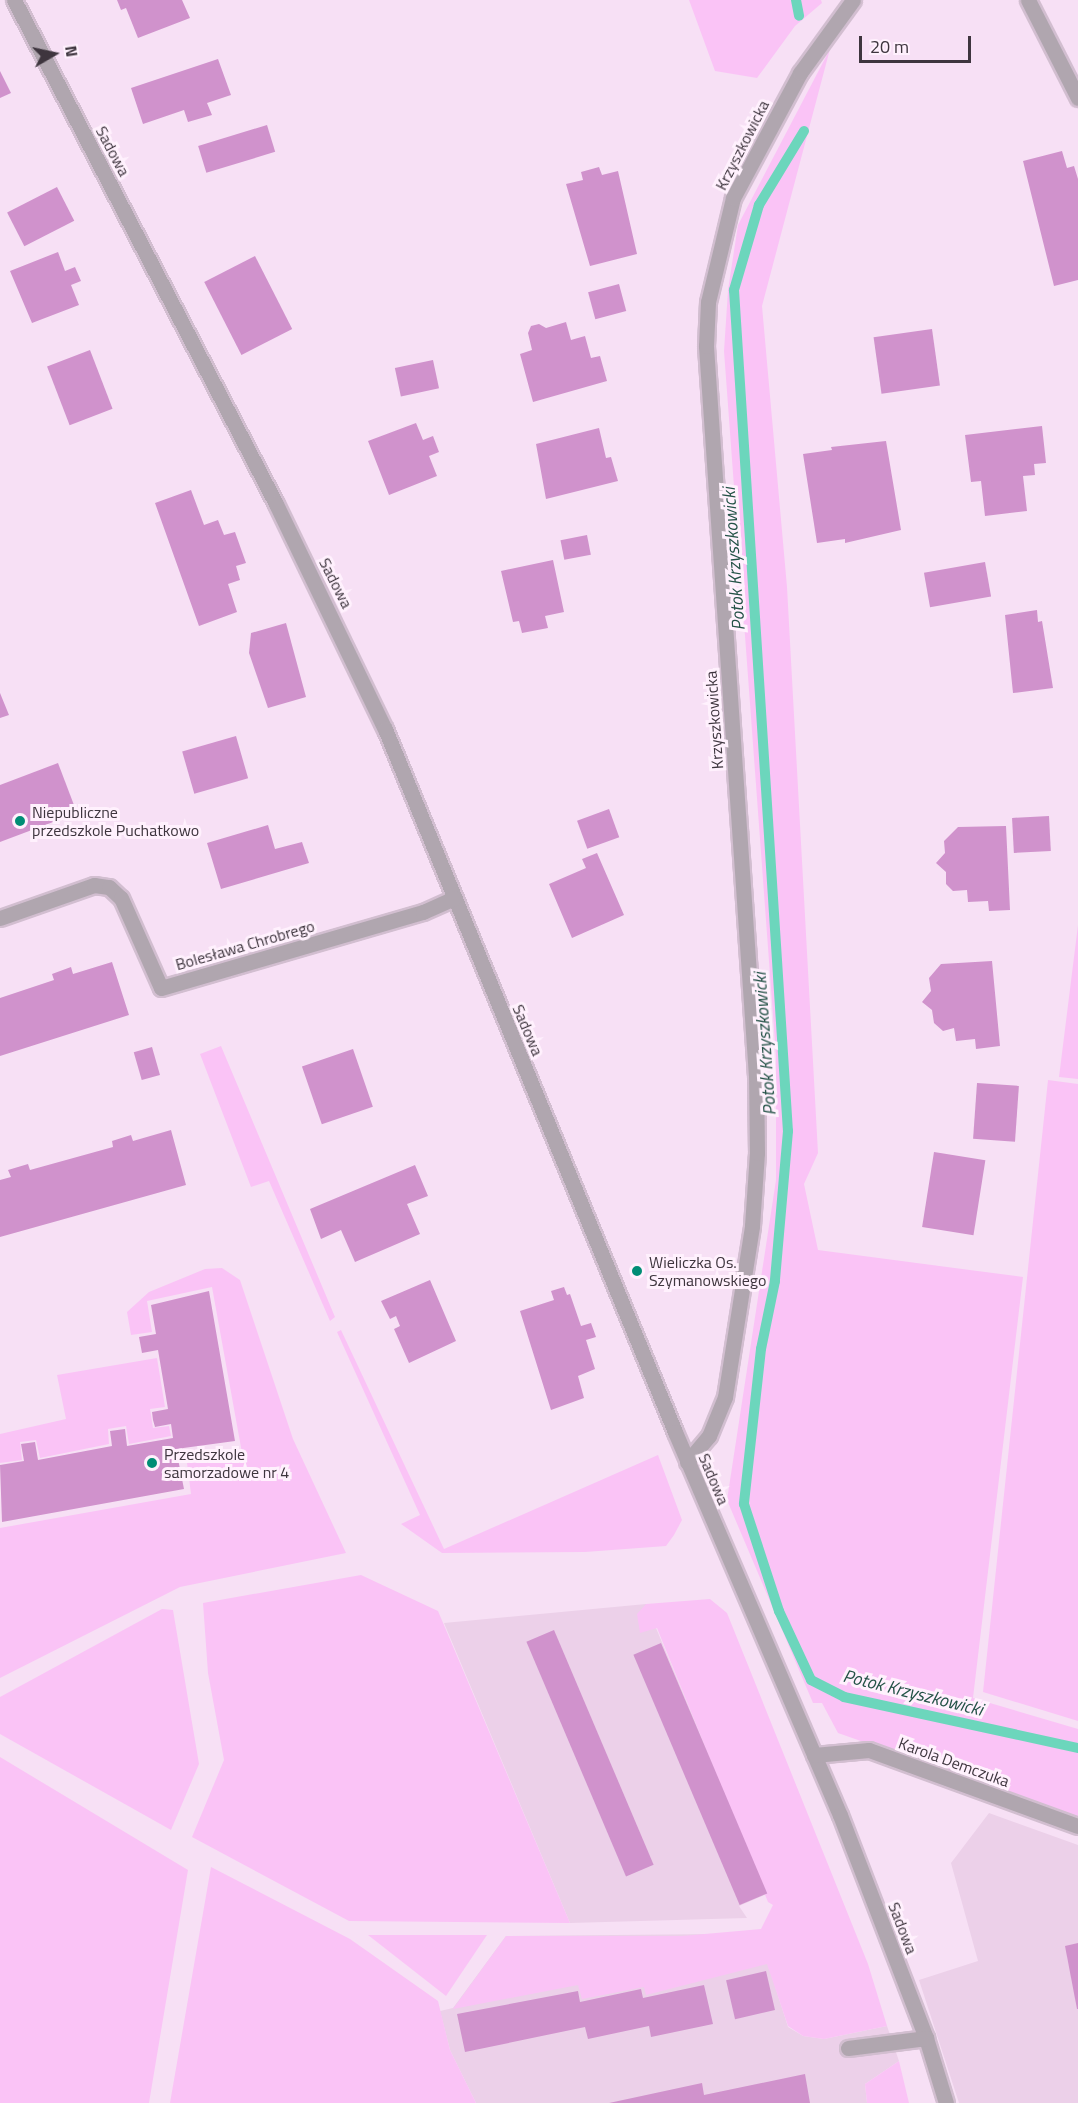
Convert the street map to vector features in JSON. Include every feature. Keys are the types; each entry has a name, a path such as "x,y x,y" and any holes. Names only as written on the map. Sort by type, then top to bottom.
{"street":[{"name":"Sadowa","path":"14,0 339,629 385,729 687,1462 814,1755 926,2038 946,2103"},
{"name":"Krzyszkowicka","path":"687,1462 709,1436 725,1397 752,1226 757,1153 756,1076 706,346 708,302 733,198 800,73 853,0"},
{"path":"1028,0 1078,98"},
{"name":"Bolesława Chrobrego","path":"0,918 94,885 109,887 120,898 161,988 423,912 454,898"},
{"name":"Karola Demczuka","path":"814,1755 868,1750 1078,1826"},
{"path":"848,2048 926,2038"}],"shaded area":[{"path":"689,0 821,0 822,3 795,26 757,78 715,71"},
{"path":"830,49 762,306 787,587 818,1153 804,1184 818,1250 1023,1277 973,1698 1078,1729 1078,1817 838,1733 822,1703 813,1703 727,1500 776,1180 776,1056 724,351 728,290 738,225"},
{"path":"1078,925 1078,1079 1059,1077"},
{"path":"221,1046 335,1317 330,1321 269,1181 251,1187 200,1054"},
{"path":"1048,1080 1078,1084 1078,1721 983,1692"},
{"path":"222,1268 240,1280 293,1439 346,1553 180,1587 0,1678 0,1528 191,1494 187,1463 242,1453 212,1287 147,1301 152,1332 131,1335 127,1312 149,1292 205,1269"},
{"path":"341,1330 444,1549 658,1455 682,1520 674,1535 666,1546 585,1552 442,1553 401,1524 420,1515 337,1332"},
{"path":"157,1358 165,1407 150,1409 153,1428 169,1426 171,1436 129,1444 126,1426 108,1429 109,1444 40,1458 36,1440 20,1442 22,1460 0,1463 0,1434 66,1419 57,1375"},
{"path":"361,1575 438,1611 570,1923 349,1921 192,1837 224,1760 208,1673 203,1603"},
{"path":"710,1599 727,1613 868,1964 887,2026 824,2039 803,2036 788,2026 767,1964 646,1995 644,1987 582,1999 578,1985 453,2009 506,1936 682,1936 761,1929 773,1905 768,1902 657,1628 640,1633 637,1614 646,1604"},
{"path":"646,1604 767,1894 739,1906 747,1918 570,1923 444,1623"},
{"path":"162,1609 173,1610 199,1764 171,1830 0,1734 0,1697"},
{"path":"0,1757 188,1870 149,2103 0,2103"},
{"path":"989,1813 1078,1845 1078,2103 959,2103 919,1980 978,1961 951,1863"},
{"path":"211,1867 350,1939 438,2001 450,2050 476,2103 170,2103"},
{"path":"720,1934 768,1964 788,2027 803,2036 824,2039 887,2026 899,2061 865,2084 867,2103 476,2103 450,2050 440,2011 453,2008 506,1936"},
{"path":"368,1935 487,1935 446,1996"},
{"path":"899,2061 909,2103 867,2103 865,2084"}],"building":[{"path":"117,0 182,0 190,18 138,38 126,8 121,10"},
{"path":"218,59 231,95 207,103 212,115 188,122 184,110 143,124 131,88"},
{"path":"0,71 11,93 0,98"},
{"path":"267,125 275,152 206,173 198,146"},
{"path":"1062,151 1067,168 1074,166 1078,179 1078,280 1054,286 1023,161"},
{"path":"599,167 602,175 618,171 637,254 590,266 566,184 583,180 581,172"},
{"path":"57,187 74,221 24,246 7,212"},
{"path":"58,252 65,271 75,267 81,281 71,285 79,305 32,323 10,271"},
{"path":"255,256 292,329 241,355 204,282"},
{"path":"619,284 626,311 595,319 588,292"},
{"path":"566,322 571,340 585,336 591,358 600,356 607,381 533,402 520,354 532,350 528,333 531,326 539,324 546,328"},
{"path":"932,329 940,385 882,394 874,337"},
{"path":"90,350 113,409 70,425 47,366"},
{"path":"433,360 439,388 401,396 395,368"},
{"path":"416,423 423,440 433,436 439,452 429,456 437,476 389,495 368,441"},
{"path":"1042,426 1046,463 1034,464 1035,475 1023,476 1027,511 985,516 981,481 971,482 965,435"},
{"path":"599,428 606,458 611,457 618,481 546,499 536,444"},
{"path":"886,441 901,530 845,543 845,539 817,543 803,454 832,450 831,447"},
{"path":"191,490 204,525 218,520 224,535 235,532 246,563 236,566 240,580 228,584 237,612 199,626 155,503"},
{"path":"587,535 591,555 564,560 560,540"},
{"path":"553,560 564,612 545,616 548,628 522,633 519,621 513,622 501,571"},
{"path":"985,562 991,596 930,607 924,573"},
{"path":"1037,610 1038,622 1042,621 1053,688 1013,693 1005,615"},
{"path":"286,623 306,697 268,708 249,653 251,633"},
{"path":"0,693 9,715 0,718"},
{"path":"236,736 248,778 194,794 182,751"},
{"path":"58,763 77,813 0,842 0,785"},
{"path":"609,809 619,837 587,849 577,821"},
{"path":"1049,816 1051,851 1014,853 1012,818"},
{"path":"268,825 275,849 302,842 309,863 221,889 207,843"},
{"path":"1006,826 1010,910 989,911 988,901 968,902 967,890 953,891 946,884 946,872 936,863 945,853 944,841 958,827"},
{"path":"597,853 624,915 572,938 549,884 586,868 582,859"},
{"path":"992,961 1000,1046 976,1049 975,1039 956,1041 954,1028 943,1031 934,1023 932,1010 922,1002 931,991 929,978 941,964"},
{"path":"112,962 129,1015 0,1056 0,998 54,980 52,974 71,967 73,974"},
{"path":"152,1047 160,1075 142,1080 134,1052"},
{"path":"353,1049 373,1107 322,1124 302,1067"},
{"path":"977,1083 1019,1086 1015,1142 973,1139"},
{"path":"171,1130 186,1185 0,1237 0,1180 11,1177 8,1170 28,1164 30,1170 113,1147 112,1141 131,1135 133,1141"},
{"path":"934,1152 985,1160 973,1235 922,1227"},
{"path":"415,1165 428,1196 407,1204 420,1234 355,1262 341,1230 321,1239 310,1209"},
{"path":"430,1280 456,1341 409,1363 394,1329 400,1326 396,1316 390,1319 381,1301"},
{"path":"564,1287 567,1295 570,1294 581,1326 591,1323 596,1337 586,1340 595,1369 578,1376 584,1398 551,1410 520,1311 554,1300 551,1291"},
{"path":"209,1291 235,1441 176,1449 184,1489 2,1522 0,1465 24,1461 21,1444 35,1442 38,1460 112,1446 110,1431 125,1429 127,1446 173,1438 171,1424 155,1427 153,1420 152,1412 168,1409 158,1350 142,1353 139,1337 156,1334 151,1305"},
{"path":"554,1630 654,1865 626,1876 526,1642"},
{"path":"661,1643 767,1893 740,1905 633,1655"},
{"path":"1078,1943 1078,2009 1077,2009 1065,1946"},
{"path":"766,1971 775,2010 735,2019 726,1980"},
{"path":"704,1985 713,2024 651,2037 649,2026 588,2039 585,2027 465,2052 457,2014 578,1991 580,2002 641,1989 643,1998"},
{"path":"805,2074 810,2103 609,2103 702,2083 704,2095"}],"waterway":[{"name":"Potok Krzyszkowicki","path":"796,0 799,16"},
{"name":"Potok Krzyszkowicki","path":"804,131 759,205 734,290 788,1131 775,1281 761,1349 744,1504 779,1611 811,1680 844,1697 1078,1748"}],"place":[{"name":"Niepubliczne przedszkole Puchatkowo","path":"20,821"},
{"name":"Wieliczka Os. Szymanowskiego","path":"637,1271"},
{"name":"Przedszkole samorzadowe nr 4","path":"152,1463"}]}
